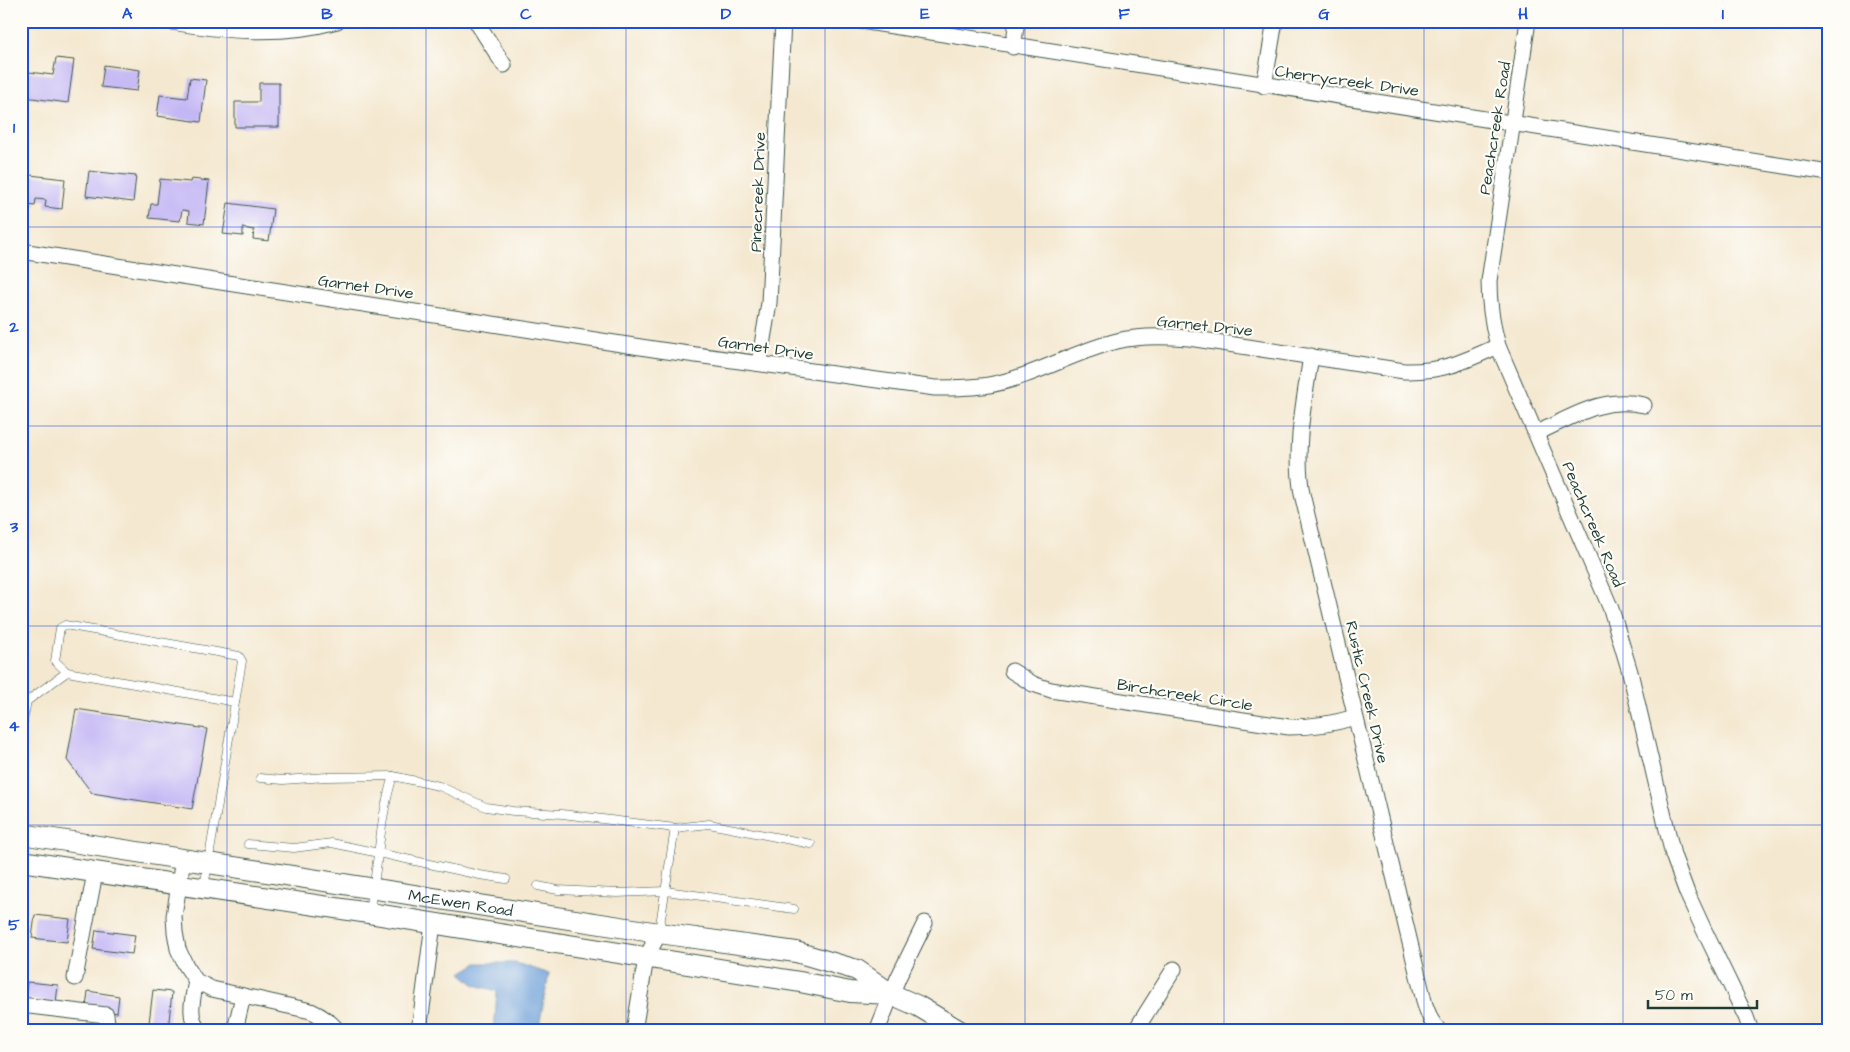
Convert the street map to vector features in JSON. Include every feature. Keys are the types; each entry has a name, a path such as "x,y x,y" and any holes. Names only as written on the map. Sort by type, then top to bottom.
{"street":[{"path":"166,21 242,31 275,31 307,28 336,21"},
{"path":"476,21 504,66"},
{"name":"Pinecreek Drive","path":"759,363 769,303 783,21"},
{"name":"Cherrycreek Drive","path":"861,21 1264,86 1829,173"},
{"path":"1014,46 1018,21"},
{"path":"1264,86 1275,21"},
{"name":"Peachcreek Road","path":"1528,21 1489,281 1492,325 1498,346 1611,609 1630,672 1678,870 1751,1031"},
{"name":"Garnet Drive","path":"21,251 660,350 935,388 990,385 1028,374 1118,340 1142,337 1166,336 1189,338 1404,371 1441,369 1459,364 1498,346"},
{"name":"Rustic Creek Drive","path":"1311,356 1299,433 1300,481 1425,1005 1431,1020 1439,1031"},
{"path":"1537,433 1602,404 1620,402 1644,405"},
{"name":"Birchcreek Circle","path":"1012,672 1033,684 1051,690 1289,727 1310,728 1330,725 1356,717"},
{"name":"McEwen Road","path":"21,834 659,933 796,952 857,970 891,994 918,1006 960,1031"},
{"path":"183,860 174,916 175,932 178,949 196,981 212,989 310,1011 327,1019 338,1031"},
{"name":"McEwen Road","path":"22,866 95,873 179,885 369,913 800,982 850,992 891,994"},
{"path":"75,978 95,873"},
{"path":"877,1031 891,994 925,923"},
{"path":"419,1031 433,924"},
{"path":"634,1031 646,958 659,933"},
{"path":"1136,1031 1174,969"},
{"path":"196,981 191,1012 193,1021 199,1031"},
{"path":"232,1031 236,1026 243,996"},
{"path":"21,1005 106,1015 108,1031"}],"lane":[{"path":"204,889 242,661 239,656 65,625 60,628 55,661 67,672 235,702"},
{"path":"21,732 27,701 67,672"},
{"path":"369,913 380,853 382,819 393,776"},
{"path":"260,778 283,780 393,776 439,786 486,807 675,828 709,824 811,844"},
{"path":"659,933 675,828"},
{"path":"248,844 294,848 332,843 506,879"},
{"path":"538,886 558,890 617,893 666,890 794,909"}],"water":[{"path":"477,963 516,963 549,974 538,1031 494,1031 497,991 475,985 461,973"}],"building":[{"path":"56,58 74,60 68,103 25,97 29,72 53,75"},
{"path":"104,65 140,70 137,91 101,87"},
{"path":"190,78 206,80 201,122 157,116 160,95 187,98"},
{"path":"259,83 279,83 279,127 235,127 235,102 259,102"},
{"path":"89,171 136,176 133,202 86,196"},
{"path":"21,174 65,179 62,209 45,207 46,200 36,199 35,206 21,204"},
{"path":"160,179 190,182 191,179 209,181 204,224 188,222 189,211 182,210 180,221 149,218 151,204 157,204"},
{"path":"228,203 273,209 269,241 253,239 254,230 243,228 243,236 223,234"},
{"path":"76,709 207,729 192,809 92,793 67,760"},
{"path":"35,915 70,919 67,942 32,938"},
{"path":"96,930 135,935 132,954 93,949"},
{"path":"27,982 58,985 56,1003 25,999"},
{"path":"153,990 172,992 168,1031 148,1031"},
{"path":"88,991 119,996 117,1013 86,1008"}]}
